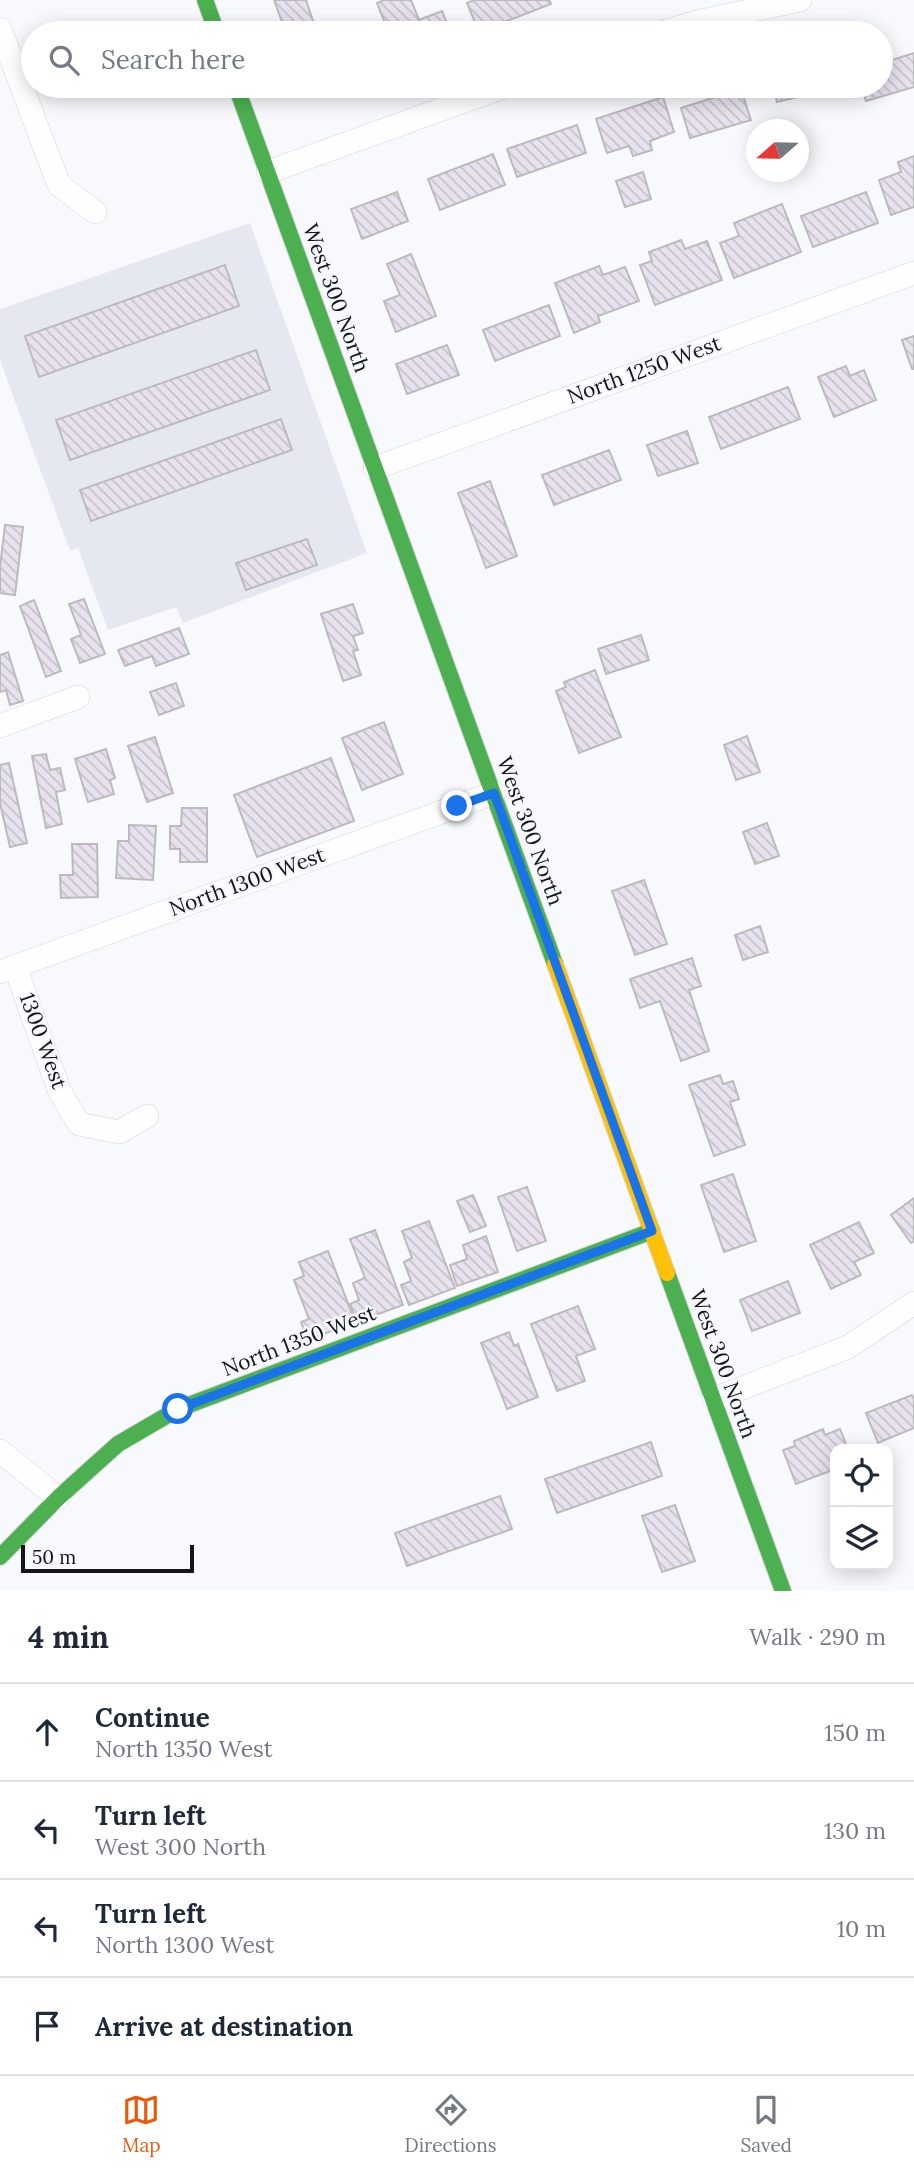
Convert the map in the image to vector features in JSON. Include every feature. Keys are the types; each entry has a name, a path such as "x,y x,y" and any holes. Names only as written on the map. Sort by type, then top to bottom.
{"main road":[{"path":"205,0 213,21"},
{"name":"West 300 North","path":"240,98 783,1591"},
{"name":"North 1350 West","path":"0,1557 58,1498 118,1444 178,1409 652,1231"}],"street":[{"path":"702,21 800,0"},
{"path":"0,29 21,85"},
{"path":"26,98 59,185 95,212"},
{"path":"268,172 473,98"},
{"name":"North 1250 West","path":"375,468 914,273"},
{"path":"0,726 78,696"},
{"name":"North 1300 West","path":"8,969 494,793"},
{"name":"1300 West","path":"8,969 59,1090 79,1124 119,1132 147,1116"},
{"path":"714,1399 848,1347 914,1303"},
{"path":"0,1451 58,1498"}],"shaded area":[{"path":"250,223 367,553 183,623 176,607 108,630 78,548 70,551 0,360 0,309"}],"building":[{"path":"274,0 306,0 313,21 282,21"},
{"path":"384,0 411,0 419,20 442,11 446,21 384,21 377,3"},
{"path":"474,0 549,0 551,4 507,21 474,21 467,3"},
{"path":"914,53 914,87 893,93 893,60"},
{"path":"663,98 674,132 650,141 652,150 633,156 629,146 607,153 596,119"},
{"path":"713,98 744,98 751,119 690,138 681,108"},
{"path":"776,98 794,98 777,102"},
{"path":"577,125 586,153 517,177 507,149"},
{"path":"493,154 505,185 440,210 428,179"},
{"path":"914,156 914,207 891,215 879,180 901,172 898,162"},
{"path":"643,172 651,199 625,207 616,181"},
{"path":"397,192 408,221 362,239 351,209"},
{"path":"866,192 878,223 813,247 801,216"},
{"path":"782,204 801,252 734,278 720,243 739,236 734,223"},
{"path":"681,240 685,249 707,241 722,280 655,305 640,265 652,261 649,252"},
{"path":"411,254 436,316 396,332 384,301 400,295 387,264"},
{"path":"225,265 239,306 39,377 25,336"},
{"path":"599,266 603,275 625,267 639,301 598,316 600,322 574,333 555,283"},
{"path":"549,305 560,336 495,361 483,330"},
{"path":"914,336 914,369 912,369 902,340"},
{"path":"447,345 459,375 407,394 396,364"},
{"path":"256,350 270,390 70,460 56,420"},
{"path":"846,366 850,376 864,370 876,400 834,417 818,377"},
{"path":"788,387 800,419 721,449 709,417"},
{"path":"281,419 292,450 91,521 80,490"},
{"path":"687,431 698,463 658,476 647,445"},
{"path":"609,450 621,480 554,505 542,475"},
{"path":"490,481 517,556 486,568 458,493"},
{"path":"5,525 23,527 15,595 0,593"},
{"path":"307,539 317,565 246,590 236,563"},
{"path":"84,599 105,654 80,663 71,639 81,635 69,604"},
{"path":"34,600 61,671 46,677 20,606"},
{"path":"353,604 363,633 353,636 358,650 353,651 361,675 343,681 321,614"},
{"path":"179,628 189,654 156,666 152,656 125,666 118,650"},
{"path":"641,635 649,660 606,674 598,649"},
{"path":"8,652 23,701 10,705 6,690 0,692 0,655"},
{"path":"595,670 621,737 579,753 556,691 566,687 564,682"},
{"path":"176,683 184,706 159,715 150,692"},
{"path":"384,722 403,774 362,790 342,738"},
{"path":"747,736 760,772 736,780 724,745"},
{"path":"155,737 173,793 147,802 128,746"},
{"path":"106,749 115,778 110,780 114,794 88,802 75,759"},
{"path":"46,754 50,770 60,768 65,790 56,792 62,824 46,828 32,756"},
{"path":"331,758 354,821 257,857 234,795"},
{"path":"9,763 27,843 10,847 0,803 0,765"},
{"path":"182,808 207,808 207,862 180,862 180,849 170,849 170,826 181,826"},
{"path":"767,823 779,856 755,864 743,832"},
{"path":"129,825 156,826 153,880 116,878 118,841 129,841"},
{"path":"72,844 97,844 98,897 61,898 60,875 73,875"},
{"path":"644,880 667,944 635,955 612,891"},
{"path":"760,926 768,952 743,960 735,935"},
{"path":"692,958 701,986 689,990 709,1051 681,1061 660,1001 640,1008 630,979"},
{"path":"720,1075 723,1084 733,1081 739,1099 730,1102 745,1145 714,1156 689,1085"},
{"path":"733,1174 756,1241 724,1252 701,1185"},
{"path":"527,1187 546,1241 517,1251 498,1197"},
{"path":"473,1195 486,1226 470,1232 457,1201"},
{"path":"914,1198 914,1241 911,1243 891,1215"},
{"path":"429,1221 455,1288 409,1305 401,1285 411,1281 404,1262 412,1258 402,1231"},
{"path":"859,1222 874,1253 854,1262 861,1275 831,1289 810,1245"},
{"path":"375,1230 403,1305 357,1322 350,1304 359,1300 353,1283 365,1278 350,1239"},
{"path":"486,1236 498,1272 457,1286 450,1265 467,1259 463,1245"},
{"path":"328,1251 355,1322 308,1340 301,1322 309,1319 294,1280 304,1276 299,1262"},
{"path":"788,1281 800,1313 752,1331 740,1300"},
{"path":"578,1306 595,1349 576,1356 585,1381 557,1391 531,1324"},
{"path":"509,1332 514,1346 518,1344 538,1397 507,1409 481,1343"},
{"path":"912,1395 914,1428 878,1443 866,1413"},
{"path":"823,1429 825,1435 840,1429 846,1444 830,1444 830,1471 796,1484 783,1450 795,1446 794,1441"},
{"path":"651,1442 662,1476 557,1513 545,1479"},
{"path":"500,1496 512,1529 407,1566 395,1533"},
{"path":"675,1505 695,1561 662,1572 642,1516"}],"traffic: fast":[{"path":"205,0 213,21"},
{"path":"240,98 555,964"},
{"path":"0,1557 58,1498 118,1444 178,1409 652,1231"},
{"path":"667,1273 783,1591"}],"traffic: slow":[{"path":"555,964 667,1273"}],"route":[{"path":"178,1409 652,1231 494,793 457,806"}]}
